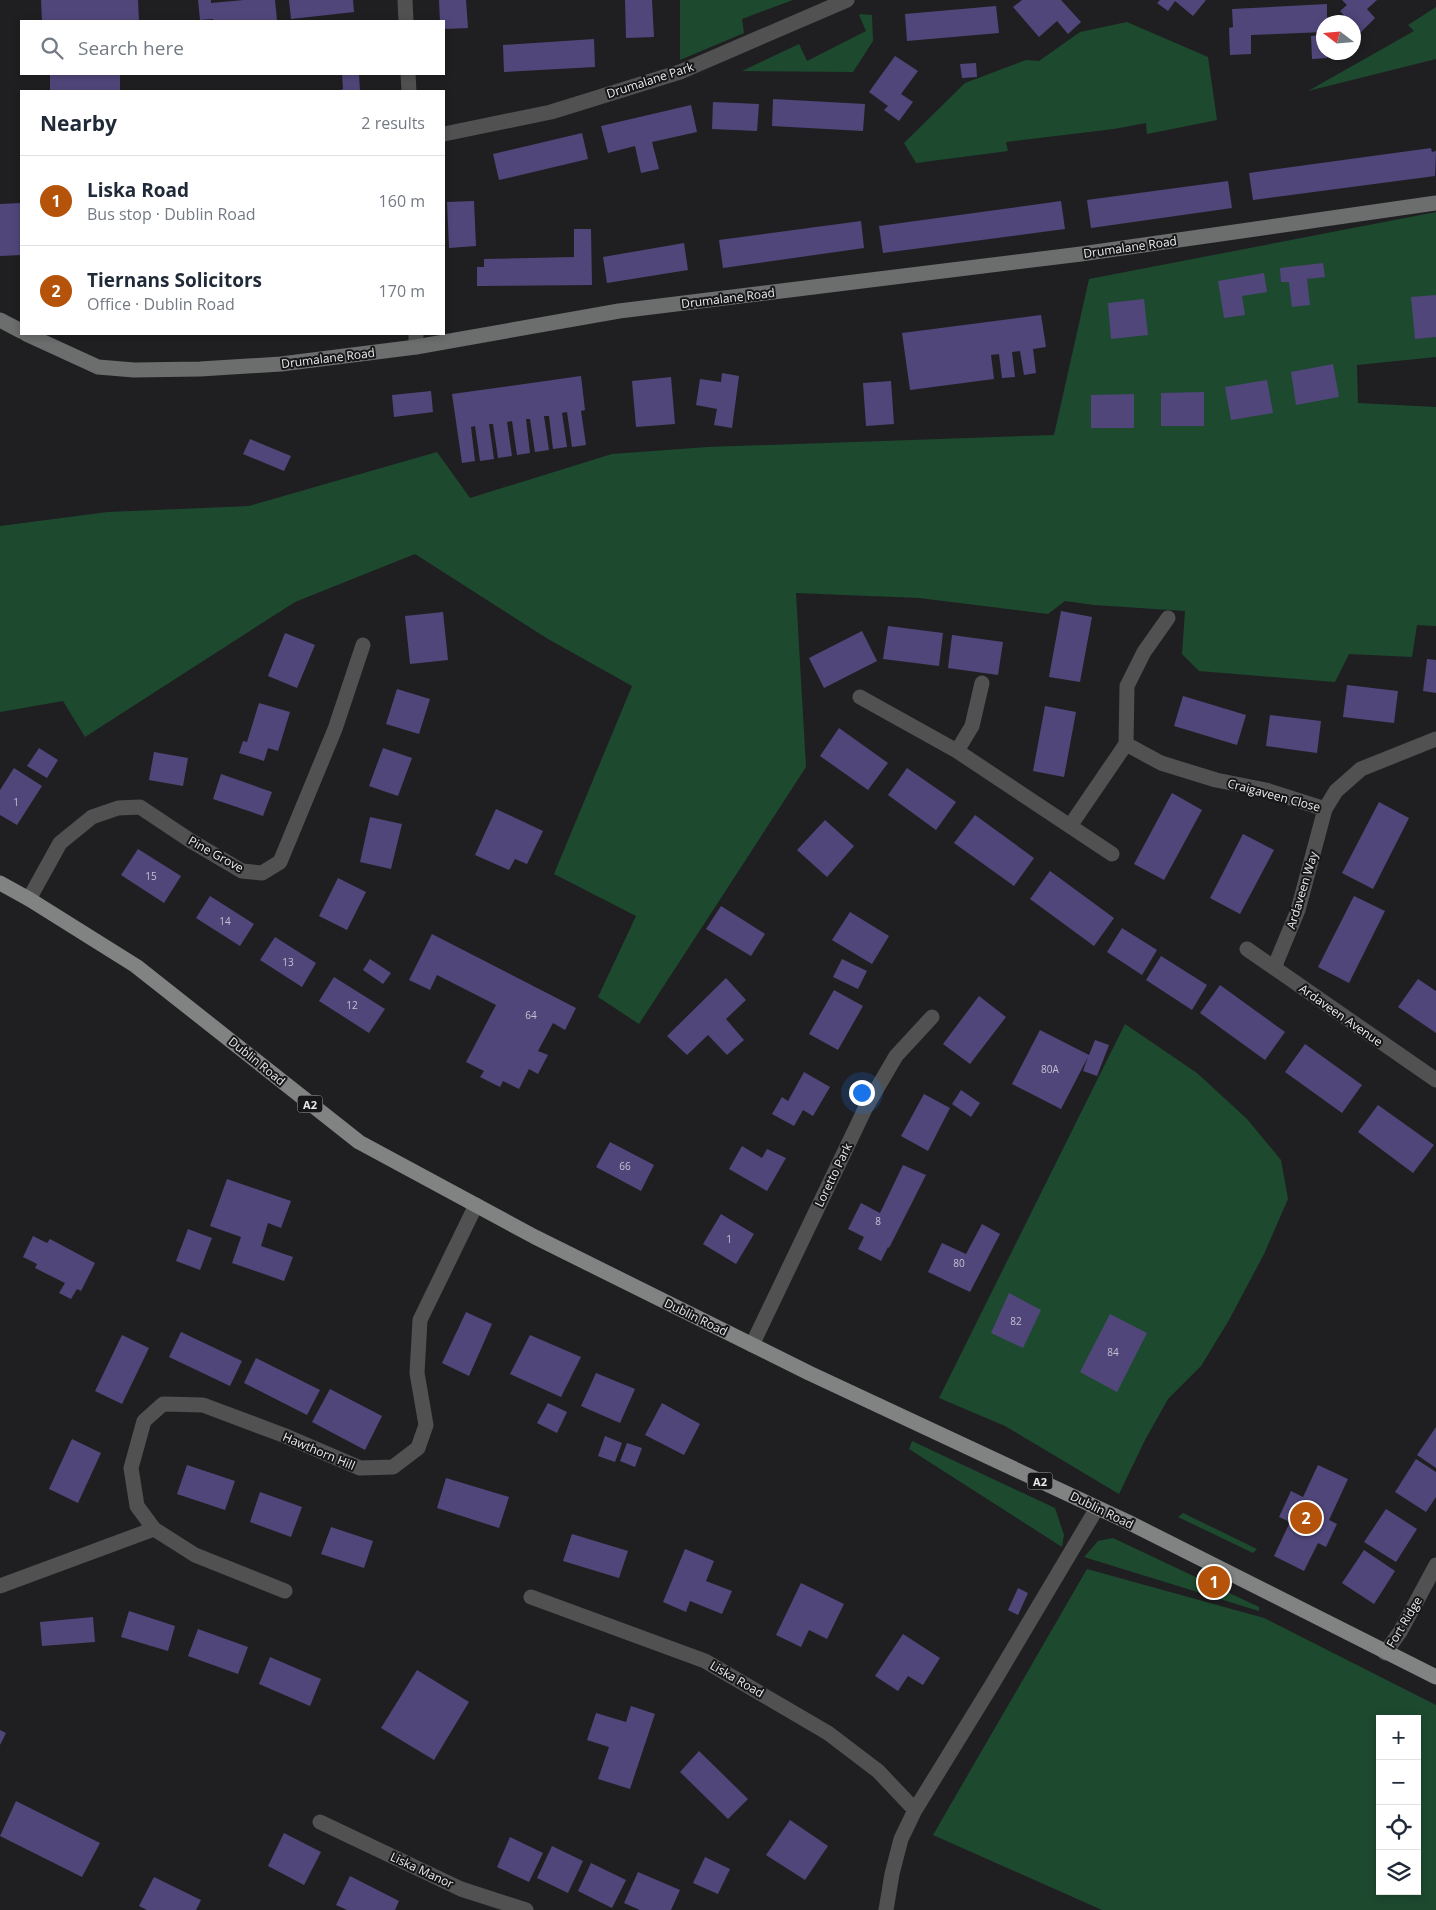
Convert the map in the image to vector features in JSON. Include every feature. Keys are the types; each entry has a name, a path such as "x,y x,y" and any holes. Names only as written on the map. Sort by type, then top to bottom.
{"main road":[{"name":"Drumalane Road","path":"28,335 98,367 134,370 200,369 281,364 416,340 619,311 1081,254 1436,203"},
{"path":"0,320 20,330"},
{"name":"Dublin Road","path":"0,884 136,966 359,1142 534,1237 752,1345 1097,1508 1436,1677"}],"street":[{"path":"405,0 406,20"},
{"name":"Drumalane Park","path":"445,134 551,112 680,72 847,0"},
{"path":"408,75 409,90"},
{"path":"1070,826 1126,744 1127,686 1144,652 1168,618"},
{"name":"Pine Grove","path":"29,900 60,843 92,817 118,808 140,807 191,841 242,870 262,873 280,862 335,729 362,645"},
{"path":"957,750 972,726 982,683"},
{"path":"860,697 957,750 1112,854"},
{"name":"Craigaveen Close","path":"1126,744 1162,762 1216,780 1266,790 1325,810 1336,791 1361,769 1436,739"},
{"name":"Ardaveen Way","path":"1274,968 1298,910 1325,810"},
{"name":"Ardaveen Avenue","path":"1247,949 1436,1080"},
{"name":"Loretto Park","path":"752,1345 865,1109 896,1056 932,1017"},
{"name":"Hawthorn Hill","path":"285,1591 195,1554 154,1528 137,1506 131,1468 144,1421 163,1404 203,1405 283,1435 360,1468 393,1467 418,1448 426,1426 417,1374 420,1320 476,1205"},
{"path":"886,1910 900,1839 915,1810 994,1683 1097,1508"},
{"path":"0,1586 154,1528"},
{"name":"Fort Ridge","path":"1386,1653 1400,1632 1436,1565"},
{"name":"Liska Road","path":"531,1597 705,1661 828,1733 878,1771 915,1810"},
{"name":"Liska Manor","path":"320,1822 461,1889 526,1910"}],"green space":[{"path":"680,0 793,0 742,19 744,33 680,60"},
{"path":"1436,7 1436,59 1308,91 1414,31 1408,25"},
{"path":"859,15 872,15 873,41 853,72 742,71 799,44 807,61 866,31"},
{"path":"1127,22 1208,57 1217,120 1147,134 1146,123 1114,129 1006,142 1008,151 916,163 904,143 965,83 1026,60 1039,61 1080,32"},
{"path":"1436,212 1436,357 1357,365 1358,403 1436,407 1436,626 1417,625 1412,657 1349,654 1335,682 1199,671 1182,654 1185,611 1094,605 1065,601 1048,614 919,598 796,593 806,767 639,1024 598,997 636,916 554,874 632,686 548,639 415,554 295,602 85,737 63,701 0,712 0,526 108,512 249,506 437,452 470,498 612,454 708,447 1054,435 1089,279"},
{"path":"1125,1024 1197,1073 1247,1119 1281,1160 1288,1199 1264,1254 1229,1320 1201,1366 1168,1399 1145,1440 1119,1494 1005,1426 939,1398"},
{"path":"912,1441 1055,1508 1064,1535 1062,1547 909,1449"},
{"path":"1183,1513 1257,1549 1253,1553 1178,1517"},
{"path":"1113,1538 1259,1607 1259,1611 1084,1557 1098,1541"},
{"path":"1087,1569 1264,1618 1436,1705 1436,1910 1102,1910 933,1835"}],"building":[{"path":"41,0 138,0 139,20 42,20"},
{"path":"198,0 211,0 211,3 275,0 277,20 200,20"},
{"path":"289,0 353,0 354,12 291,19"},
{"path":"439,0 466,0 468,28 445,29 445,20 440,20"},
{"path":"625,0 652,0 654,37 626,38"},
{"path":"1022,0 1061,0 1081,22 1068,34 1057,21 1039,37 1013,7"},
{"path":"1160,0 1206,0 1193,16 1175,1 1168,11 1157,3"},
{"path":"1342,0 1377,0 1367,9 1375,18 1361,32 1361,15 1344,15 1340,11 1347,5"},
{"path":"1327,4 1327,15 1316,15 1316,32 1251,35 1251,54 1230,55 1229,28 1233,27 1232,9"},
{"path":"996,6 999,33 907,41 905,14"},
{"path":"1311,36 1316,36 1316,59 1312,59"},
{"path":"594,39 595,67 504,72 503,45"},
{"path":"895,56 918,71 901,94 913,102 899,121 884,110 888,106 869,92"},
{"path":"976,63 977,77 962,78 960,64"},
{"path":"50,75 120,75 120,90 50,90"},
{"path":"342,75 359,75 360,90 340,90 343,89"},
{"path":"773,99 865,104 863,131 772,126"},
{"path":"713,102 759,104 757,131 712,129"},
{"path":"691,105 697,132 652,142 659,169 641,173 635,146 608,153 601,126"},
{"path":"582,133 588,159 499,180 493,154"},
{"path":"1431,148 1432,152 1436,151 1435,176 1253,200 1249,173"},
{"path":"1228,181 1232,208 1091,228 1087,200"},
{"path":"474,201 476,246 449,248 447,202"},
{"path":"1061,201 1065,229 883,253 879,226"},
{"path":"20,203 20,255 0,256 0,204"},
{"path":"861,221 864,248 723,268 719,240"},
{"path":"574,229 591,229 592,285 477,286 477,267 484,267 484,259 574,257"},
{"path":"684,243 688,270 607,283 603,257"},
{"path":"1323,263 1325,277 1307,279 1310,305 1292,307 1289,282 1281,282 1280,268"},
{"path":"1264,273 1267,292 1242,296 1245,315 1224,318 1218,281"},
{"path":"1436,295 1436,337 1415,339 1411,297"},
{"path":"1144,299 1148,335 1111,339 1108,303"},
{"path":"1041,315 1046,347 1033,349 1036,373 1024,375 1020,351 1012,352 1015,377 1002,378 999,354 991,355 994,379 910,390 902,333"},
{"path":"1333,364 1339,397 1296,405 1291,372"},
{"path":"722,373 739,376 732,428 714,425 717,409 696,405 700,379 721,382"},
{"path":"581,376 585,410 581,411 586,445 572,447 567,412 562,413 567,447 553,449 549,416 544,416 549,450 535,452 530,419 526,419 530,453 517,455 512,421 507,422 512,456 498,458 493,424 489,424 494,459 480,461 475,426 471,427 475,461 462,463 452,394"},
{"path":"671,377 675,424 636,427 632,381"},
{"path":"1267,380 1273,413 1231,420 1225,387"},
{"path":"891,381 894,424 866,426 863,383"},
{"path":"431,391 433,412 394,417 392,395"},
{"path":"1204,392 1204,426 1161,426 1161,393"},
{"path":"1134,394 1134,428 1091,428 1091,395"},
{"path":"250,439 291,456 284,471 243,454"},
{"path":"1061,611 1092,617 1080,682 1049,677"},
{"path":"443,612 448,660 410,664 405,616"},
{"path":"888,626 943,633 939,666 883,659"},
{"path":"862,631 877,661 824,688 809,658"},
{"path":"285,633 315,645 297,688 268,676"},
{"path":"952,635 1003,642 998,675 948,668"},
{"path":"1427,659 1436,660 1436,693 1423,691"},
{"path":"1347,685 1398,691 1394,723 1343,717"},
{"path":"397,689 430,699 419,734 386,724"},
{"path":"1183,696 1246,715 1237,745 1174,726"},
{"path":"259,703 290,712 278,751 268,748 264,761 239,753 243,741 247,742"},
{"path":"1045,706 1076,712 1064,777 1033,771"},
{"path":"1270,715 1321,721 1317,753 1266,746"},
{"path":"839,728 888,763 868,790 820,756"},
{"path":"39,748 58,760 47,778 27,766"},
{"path":"383,748 412,758 398,796 369,786"},
{"path":"154,752 188,758 183,786 149,780"},
{"path":"14,768 42,786 17,825 0,815 0,790"},
{"path":"907,768 956,802 936,830 888,795"},
{"path":"221,774 272,792 263,816 213,799"},
{"path":"1172,793 1202,810 1164,880 1134,864"},
{"path":"1379,802 1409,818 1373,889 1342,873"},
{"path":"496,809 543,831 527,864 515,859 509,870 475,855"},
{"path":"975,815 1034,858 1014,886 954,843"},
{"path":"370,817 402,824 391,869 360,862"},
{"path":"825,820 854,846 827,877 797,850"},
{"path":"1243,834 1274,850 1240,914 1210,898"},
{"path":"138,849 181,876 164,903 121,875"},
{"path":"1050,871 1114,918 1094,946 1030,899"},
{"path":"338,878 366,892 347,930 319,916"},
{"path":"210,896 254,924 240,946 196,918"},
{"path":"1354,896 1385,911 1349,983 1318,967"},
{"path":"721,906 765,934 751,956 706,929"},
{"path":"850,912 889,936 872,964 832,940"},
{"path":"1122,928 1157,950 1142,975 1107,952"},
{"path":"432,934 576,1008 565,1030 553,1023 538,1051 548,1055 538,1074 529,1069 519,1089 503,1081 500,1087 480,1077 484,1071 466,1062 496,1005 437,975 430,990 409,980"},
{"path":"275,937 316,963 302,987 260,960"},
{"path":"1161,956 1207,985 1192,1010 1146,980"},
{"path":"370,959 391,973 383,984 363,970"},
{"path":"842,959 867,971 858,989 833,977"},
{"path":"334,977 385,1009 369,1033 319,1001"},
{"path":"726,978 746,1000 726,1019 744,1040 727,1055 708,1035 687,1055 667,1036"},
{"path":"1418,979 1436,991 1436,1033 1398,1007"},
{"path":"1220,985 1285,1032 1265,1060 1200,1013"},
{"path":"834,990 863,1006 838,1050 809,1034"},
{"path":"979,996 1006,1017 970,1064 943,1044"},
{"path":"1040,1030 1089,1055 1095,1040 1109,1045 1097,1076 1083,1071 1088,1057 1061,1109 1012,1084"},
{"path":"1305,1044 1362,1085 1342,1113 1285,1072"},
{"path":"804,1072 830,1087 813,1116 803,1110 794,1126 772,1114 782,1097 788,1101"},
{"path":"961,1090 980,1103 971,1117 952,1104"},
{"path":"924,1094 950,1108 928,1151 901,1136"},
{"path":"1378,1105 1434,1145 1413,1173 1358,1132"},
{"path":"610,1142 654,1165 641,1191 596,1167"},
{"path":"742,1146 762,1158 767,1149 786,1158 767,1191 729,1169"},
{"path":"903,1165 926,1175 881,1261 858,1249 864,1237 848,1229 861,1203 880,1213"},
{"path":"227,1179 291,1201 281,1228 268,1223 261,1246 293,1257 284,1281 232,1263 241,1237 210,1226"},
{"path":"721,1214 754,1234 736,1264 703,1244"},
{"path":"982,1224 1000,1234 970,1292 928,1272 942,1243 966,1254"},
{"path":"188,1229 212,1238 200,1270 176,1261"},
{"path":"33,1236 47,1243 50,1239 95,1263 81,1291 77,1289 71,1299 59,1293 65,1283 35,1268 37,1264 23,1257"},
{"path":"1009,1293 1041,1310 1023,1348 991,1333"},
{"path":"466,1312 492,1324 469,1376 442,1363"},
{"path":"1110,1314 1147,1333 1117,1392 1080,1372"},
{"path":"181,1332 242,1361 230,1386 169,1357"},
{"path":"122,1335 149,1348 122,1404 95,1391"},
{"path":"530,1335 581,1357 561,1397 510,1374"},
{"path":"256,1358 320,1390 307,1415 244,1383"},
{"path":"596,1373 635,1389 620,1423 581,1406"},
{"path":"330,1389 382,1416 365,1450 312,1422"},
{"path":"548,1403 567,1412 557,1433 537,1423"},
{"path":"662,1403 700,1424 684,1455 645,1435"},
{"path":"1436,1427 1436,1468 1417,1455"},
{"path":"605,1436 622,1443 615,1462 598,1456"},
{"path":"72,1439 101,1453 78,1503 49,1489"},
{"path":"627,1443 642,1448 635,1467 620,1461"},
{"path":"1416,1459 1436,1472 1436,1497 1426,1512 1395,1492"},
{"path":"187,1465 235,1481 225,1510 177,1494"},
{"path":"1318,1465 1348,1479 1329,1520 1337,1524 1326,1547 1318,1543 1304,1571 1274,1556 1290,1522 1279,1517 1291,1491 1303,1497"},
{"path":"446,1478 509,1497 499,1528 437,1508"},
{"path":"260,1492 302,1507 291,1537 250,1522"},
{"path":"1386,1509 1417,1529 1396,1562 1364,1542"},
{"path":"331,1527 373,1541 364,1568 321,1554"},
{"path":"572,1534 628,1551 619,1578 563,1561"},
{"path":"685,1549 714,1561 706,1581 732,1591 722,1614 690,1601 686,1612 663,1602"},
{"path":"1364,1550 1395,1571 1374,1604 1342,1583"},
{"path":"801,1583 844,1604 827,1639 809,1630 801,1647 776,1635"},
{"path":"1018,1588 1028,1593 1018,1615 1008,1610"},
{"path":"129,1611 175,1626 168,1651 121,1637"},
{"path":"93,1617 95,1642 42,1646 40,1622"},
{"path":"198,1629 248,1647 238,1674 188,1656"},
{"path":"903,1634 940,1658 923,1685 908,1676 898,1691 875,1676"},
{"path":"270,1657 321,1679 310,1706 259,1684"},
{"path":"417,1670 469,1702 434,1760 381,1728"},
{"path":"631,1706 655,1714 630,1789 598,1779 609,1747 587,1740 596,1713 626,1722"},
{"path":"0,1730 6,1733 0,1745"},
{"path":"699,1751 748,1799 728,1819 680,1772"},
{"path":"16,1801 100,1843 82,1877 0,1836"},
{"path":"790,1820 828,1846 805,1880 766,1855"},
{"path":"284,1833 321,1852 304,1885 268,1866"},
{"path":"510,1837 543,1853 529,1882 497,1867"},
{"path":"552,1846 583,1861 568,1893 537,1878"},
{"path":"705,1857 730,1869 718,1894 693,1883"},
{"path":"591,1863 626,1880 612,1908 578,1891"},
{"path":"638,1872 680,1890 671,1910 640,1910 624,1903"},
{"path":"350,1876 399,1901 395,1910 347,1910 336,1905"},
{"path":"154,1877 201,1900 196,1910 147,1910 139,1906"}],"place":[{"name":"Tiernans Solicitors","path":"1306,1518"},
{"name":"Liska Road","path":"1214,1582"}]}
